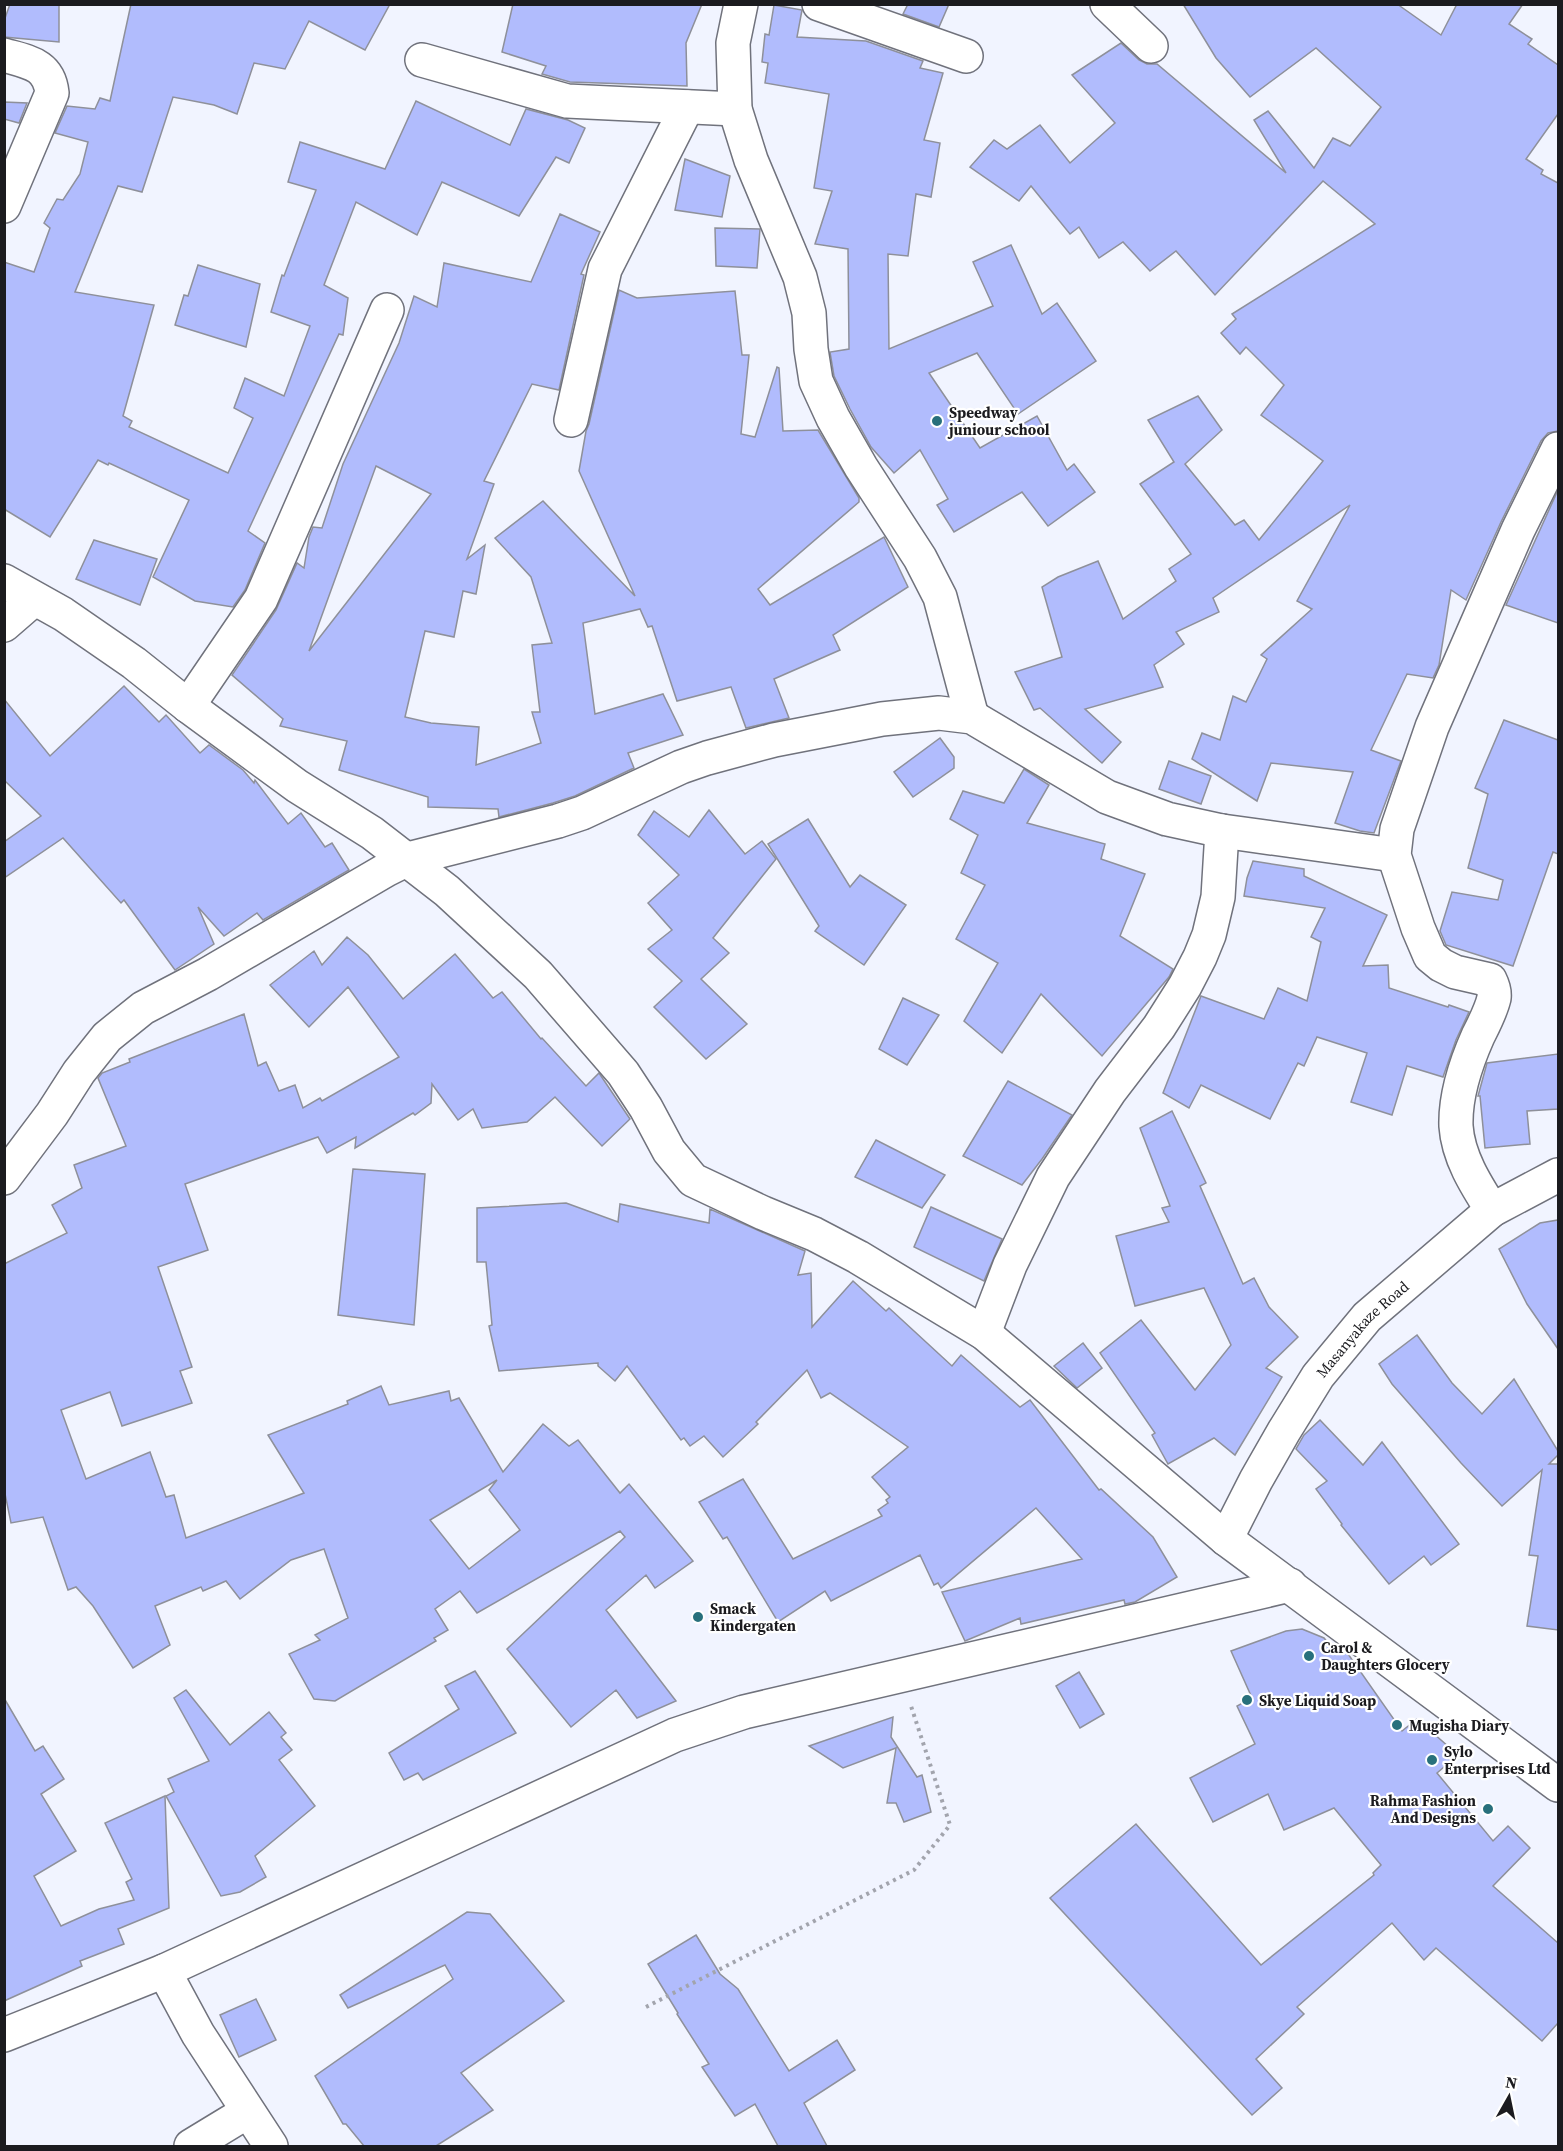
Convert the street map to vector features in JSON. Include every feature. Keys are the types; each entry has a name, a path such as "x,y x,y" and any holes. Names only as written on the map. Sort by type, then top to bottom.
{"street":[{"path":"741,4 733,43 735,109 751,160 800,277 809,313 816,381 833,418 920,558 940,597 972,717"},
{"path":"819,4 966,56"},
{"path":"1107,4 1151,46"},
{"path":"4,55 32,63 41,69 51,81 52,93 4,206"},
{"path":"422,60 567,101 735,109"},
{"path":"571,420 605,269 687,107"},
{"path":"188,706 261,599 387,310"},
{"path":"1492,1210 1474,1181 1460,1149 1456,1125 1462,1080 1489,1012 1494,997 1494,988 1490,980 1455,972 1430,956 1418,928 1394,855 1397,829 1432,726 1518,530 1558,449"},
{"path":"4,581 63,614 110,646 297,786 372,833 447,891 538,975 623,1073 646,1108 669,1151 693,1180 763,1214 814,1234 858,1257 984,1333 1226,1539 1558,1785"},
{"path":"4,625 34,599"},
{"path":"4,1178 107,1037 143,1008 208,974 408,859 558,821 582,813 681,767 774,740 882,719 939,713 972,717 1107,797 1167,819 1222,831 1394,855"},
{"path":"984,1333 1010,1265 1053,1177 1110,1091 1159,1028 1200,957 1209,935 1218,897 1222,831"},
{"name":"Masanyakaze Road","path":"1226,1539 1256,1480 1318,1376 1367,1317 1492,1210 1558,1174"},
{"path":"4,2035 164,1971 675,1735 744,1712 1290,1585"},
{"path":"164,1971 198,2034 271,2146"},
{"path":"191,2146 248,2112"}],"path":[{"path":"645,2007 914,1870 950,1825 900,1674"}],"building":[{"path":"10,4 59,4 59,42 4,37 4,21"},
{"path":"131,4 390,4 365,50 309,21 285,69 254,63 237,114 214,105 173,97 142,192 118,186 75,292 154,305 123,416 132,421 129,427 228,473 253,418 234,408 245,378 284,396 310,326 271,312 282,275 284,276 316,190 288,182 300,142 385,169 416,101 510,145 526,109 568,120 585,128 569,163 556,157 519,216 442,182 417,235 356,202 324,285 348,298 343,335 339,334 248,531 265,543 245,590 233,607 195,601 153,577 189,500 109,463 108,465 98,460 50,537 4,509 4,262 34,272 50,228 44,223 57,199 63,200 80,174 88,142 55,133 67,106 95,109 100,98 110,101"},
{"path":"513,4 702,4 686,43 687,86 570,82 542,74 546,66 502,52"},
{"path":"908,4 949,4 939,27 903,14"},
{"path":"1183,4 1397,4 1441,35 1457,4 1523,4 1509,24 1532,39 1528,44 1558,65 1558,114 1526,159 1543,170 1541,174 1558,183 1558,431 1548,433 1541,441 1466,600 1451,590 1439,665 1433,678 1407,674 1371,750 1401,761 1374,833 1335,823 1353,772 1271,763 1257,801 1192,759 1202,733 1220,740 1233,696 1246,702 1267,659 1261,655 1312,609 1297,601 1350,505 1213,598 1219,612 1176,632 1184,644 1154,665 1163,687 1085,709 1121,742 1102,763 1040,708 1034,710 1015,672 1062,657 1042,587 1058,577 1098,561 1123,619 1176,581 1169,569 1191,554 1140,484 1174,462 1148,420 1198,396 1222,430 1185,464 1235,525 1244,520 1259,540 1323,461 1261,415 1284,385 1246,347 1240,354 1221,333 1236,319 1232,314 1375,224 1323,181 1215,295 1176,251 1150,271 1123,242 1099,258 1079,227 1070,234 1031,186 1019,201 970,167 994,140 1007,149 1040,125 1070,163 1115,123 1072,75 1121,43 1139,60 1147,64 1157,64 1286,173 1254,120 1268,111 1314,168 1333,138 1350,146 1381,107 1316,48 1250,97 1216,58"},
{"path":"774,5 802,10 797,37 866,41 923,61 920,68 943,73 924,140 940,143 931,197 916,194 908,256 888,254 889,349 993,306 973,262 1011,245 1042,314 1057,303 1096,361 1018,414 977,353 929,373 980,448 1037,416 1067,470 1074,464 1095,492 1048,526 1022,492 954,532 937,505 948,499 920,450 894,473 871,447 850,409 834,376 830,352 849,349 848,249 815,244 832,191 814,188 829,94 765,83 768,63 762,62 765,34 769,35"},
{"path":"4,102 27,103 19,123 4,119"},
{"path":"685,159 730,176 722,217 675,210"},
{"path":"560,214 600,232 581,274 584,275 559,390 532,384 484,481 494,484 467,559 485,545 476,594 463,591 454,637 425,631 405,717 431,723 479,727 476,765 541,743 532,712 540,712 532,645 552,643 531,577 495,538 543,501 635,596 579,471 619,290 637,298 735,291 742,355 749,355 741,434 755,437 777,367 779,368 783,431 818,430 859,498 859,502 758,589 770,605 884,537 908,587 833,635 840,650 774,679 789,718 746,728 731,687 677,701 652,626 648,627 640,609 583,623 595,714 663,694 683,735 628,753 634,768 575,796 499,817 498,809 428,807 428,797 339,770 347,741 280,726 283,719 232,675 276,610 297,563 304,568 313,527 322,528 343,464 399,343 414,296 437,307 444,263 531,282","holes":["376,466 431,494 309,651"]},
{"path":"715,228 760,229 757,268 716,266"},
{"path":"198,265 260,284 246,347 175,325 184,295 188,296"},
{"path":"1558,490 1558,623 1506,605"},
{"path":"94,540 157,559 140,605 76,579"},
{"path":"124,686 159,722 166,715 200,753 209,745 243,770 254,783 255,780 288,824 301,813 325,847 332,843 349,870 263,920 257,913 224,936 198,907 214,944 175,970 124,900 121,903 63,838 4,878 4,842 41,816 4,780 4,699 50,756"},
{"path":"1504,720 1558,740 1558,854 1553,852 1513,966 1446,945 1440,931 1452,892 1498,900 1503,880 1468,868 1488,794 1475,788"},
{"path":"940,738 954,757 954,768 913,797 894,772"},
{"path":"1169,761 1211,776 1201,804 1159,789"},
{"path":"1024,769 1049,785 1027,823 1105,844 1101,859 1145,874 1120,936 1173,969 1169,977 1102,1056 1041,994 1002,1053 964,1021 998,963 956,939 985,885 961,873 978,835 950,819 963,791 1004,803"},
{"path":"709,810 745,854 762,841 776,859 713,938 729,953 701,979 747,1024 706,1059 654,1007 682,981 648,949 672,930 648,903 679,875 638,835 654,811 689,837"},
{"path":"808,819 850,887 860,875 906,905 864,965 815,931 819,926 768,844"},
{"path":"1253,861 1304,869 1304,876 1387,915 1363,966 1388,965 1389,988 1469,1012 1443,1077 1407,1066 1392,1115 1351,1102 1367,1053 1317,1037 1304,1066 1298,1063 1270,1119 1201,1085 1189,1108 1163,1093 1201,996 1264,1019 1278,988 1307,1001 1321,942 1311,937 1325,908 1244,896"},
{"path":"347,937 368,955 403,999 455,954 493,998 502,992 541,1039 586,1086 599,1073 630,1119 602,1146 555,1097 527,1122 482,1128 473,1109 458,1120 432,1084 431,1103 415,1115 413,1113 355,1148 356,1137 327,1153 318,1137 185,1184 208,1250 158,1267 192,1367 180,1371 192,1403 122,1426 110,1392 61,1410 86,1479 150,1452 166,1497 174,1495 186,1538 304,1493 268,1435 348,1404 347,1401 381,1386 389,1405 449,1391 451,1401 459,1398 503,1472 543,1424 569,1446 578,1440 620,1493 629,1484 693,1561 655,1588 646,1575 606,1610 676,1701 637,1718 616,1690 571,1727 507,1649 625,1537 620,1531 477,1613 460,1591 435,1609 448,1630 434,1638 436,1641 335,1701 314,1699 289,1654 320,1640 315,1635 348,1618 324,1549 291,1560 240,1599 226,1581 203,1591 201,1587 155,1606 170,1645 133,1668 93,1606 76,1587 68,1590 43,1517 11,1523 4,1489 4,1264 67,1233 52,1205 82,1188 74,1165 126,1146 98,1078 102,1073 130,1062 129,1059 244,1014 258,1066 266,1062 279,1091 295,1085 303,1108 320,1098 322,1101 399,1057 348,987 309,1027 270,985 314,951 322,965","holes":["497,1480 489,1490 520,1530 469,1569 430,1520"]},
{"path":"903,998 939,1015 907,1065 879,1049"},
{"path":"1558,1054 1558,1109 1527,1111 1530,1144 1485,1148 1480,1096 1478,1096 1487,1063"},
{"path":"1008,1081 1072,1115 1022,1185 963,1156"},
{"path":"1172,1111 1206,1183 1200,1186 1243,1284 1254,1278 1269,1307 1298,1337 1266,1368 1282,1377 1235,1455 1214,1438 1168,1464 1152,1435 1155,1433 1100,1353 1141,1320 1195,1390 1231,1345 1204,1288 1135,1306 1116,1236 1169,1222 1162,1208 1170,1206 1140,1128"},
{"path":"876,1140 945,1175 922,1208 855,1177"},
{"path":"353,1169 425,1174 414,1325 338,1315"},
{"path":"566,1203 618,1222 620,1204 709,1223 710,1209 805,1251 798,1275 811,1273 812,1327 853,1281 886,1311 889,1308 952,1366 961,1355 1020,1407 1030,1400 1099,1490 1101,1489 1153,1537 1177,1577 1135,1602 1125,1604 1124,1600 1021,1624 1020,1618 965,1641 942,1592 1082,1559 1036,1508 941,1588 938,1583 934,1585 920,1555 831,1601 825,1591 778,1622 727,1537 723,1539 699,1502 743,1479 793,1559 882,1516 878,1510 888,1503 886,1500 890,1497 872,1477 908,1447 830,1393 821,1398 807,1370 756,1422 758,1424 723,1457 704,1436 690,1446 684,1438 681,1440 627,1366 615,1381 598,1366 598,1363 499,1371 489,1326 492,1325 486,1262 477,1262 477,1208"},
{"path":"931,1207 1002,1239 984,1281 914,1247"},
{"path":"1558,1220 1558,1349 1527,1304 1499,1249 1540,1223"},
{"path":"1417,1335 1452,1383 1482,1414 1514,1379 1558,1451 1558,1455 1549,1464 1558,1464 1558,1630 1527,1626 1538,1556 1529,1555 1542,1470 1502,1506 1461,1463 1392,1384 1379,1364"},
{"path":"1083,1343 1102,1368 1077,1388 1054,1366"},
{"path":"1320,1420 1363,1465 1382,1442 1459,1544 1431,1565 1424,1556 1389,1584 1341,1525 1316,1489 1327,1481 1296,1449 1304,1435"},
{"path":"1302,1629 1324,1638 1336,1652 1342,1648 1346,1651 1402,1731 1417,1719 1458,1755 1437,1773 1493,1841 1508,1826 1530,1848 1493,1886 1558,1943 1558,2023 1542,2041 1436,1948 1424,1960 1392,1923 1297,2007 1304,2014 1256,2059 1282,2088 1252,2115 1050,1898 1136,1824 1261,1965 1374,1875 1373,1873 1381,1865 1334,1808 1284,1830 1268,1794 1213,1822 1190,1778 1255,1744 1237,1706 1252,1698 1231,1651 1286,1631"},
{"path":"475,1671 516,1733 423,1780 418,1773 404,1780 389,1753 459,1709 445,1686"},
{"path":"1079,1672 1104,1714 1080,1728 1056,1686"},
{"path":"186,1690 230,1745 269,1712 286,1733 281,1737 292,1750 279,1760 315,1806 255,1856 266,1877 240,1892 221,1896 166,1796 174,1792 168,1779 209,1761 174,1698"},
{"path":"4,1698 35,1751 43,1746 64,1779 41,1794 76,1851 34,1876 61,1926 99,1909 134,1900 126,1882 132,1879 105,1823 165,1796 169,1908 118,1929 124,1944 80,1961 82,1966 4,2001"},
{"path":"893,1717 891,1737 917,1777 922,1775 931,1812 904,1822 896,1803 887,1803 896,1748 843,1768 809,1746"},
{"path":"467,1912 490,1914 564,2001 461,2073 493,2110 436,2146 364,2146 346,2124 343,2124 315,2076 453,1979 445,1965 348,2008 340,1995"},
{"path":"696,1935 720,1974 738,1989 789,2071 837,2040 855,2070 804,2103 827,2146 778,2146 755,2104 735,2116 702,2067 709,2064 648,1964"},
{"path":"256,1999 276,2040 239,2057 220,2015"}],"place":[{"name":"Speedway juniour school","path":"937,421"},
{"name":"Smack Kindergaten","path":"698,1617"},
{"name":"Carol & Daughters Glocery","path":"1309,1656"},
{"name":"Skye Liquid Soap","path":"1247,1700"},
{"name":"Mugisha Diary","path":"1397,1725"},
{"name":"Sylo Enterprises Ltd","path":"1432,1760"},
{"name":"Rahma Fashion And Designs","path":"1488,1809"}]}
